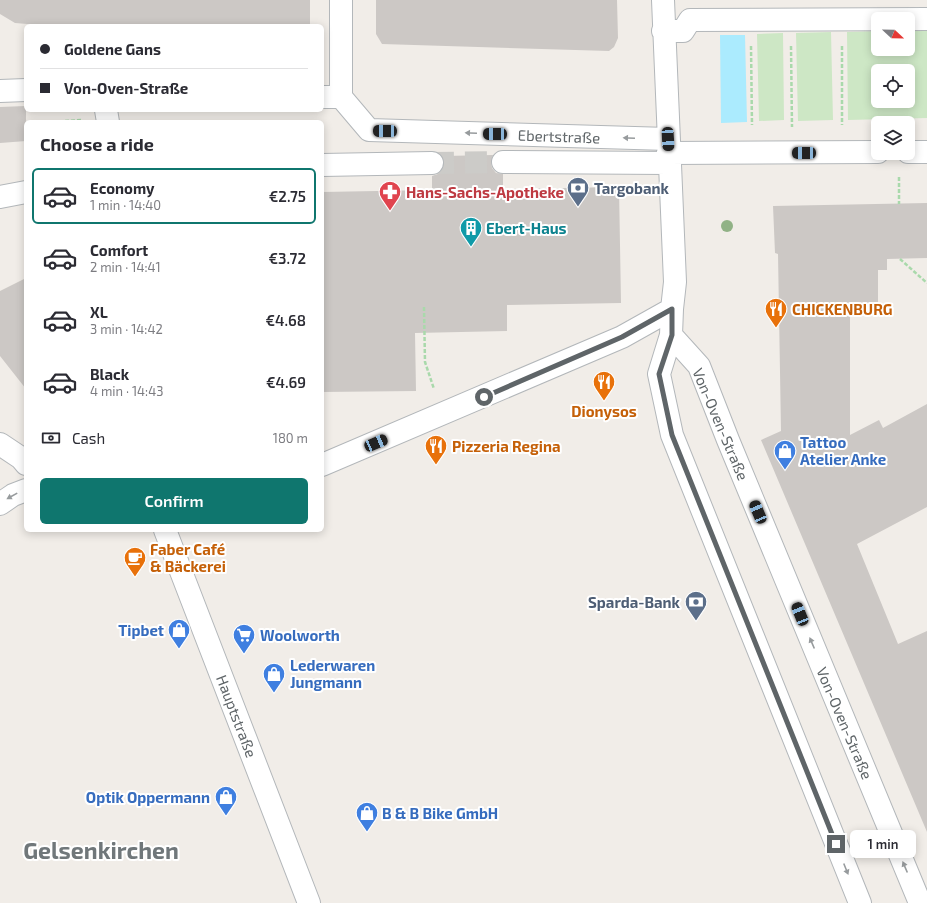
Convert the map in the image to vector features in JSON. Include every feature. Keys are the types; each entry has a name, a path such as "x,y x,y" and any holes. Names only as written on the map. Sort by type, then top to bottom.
{"street":[{"path":"332,97 341,0"},
{"path":"663,0 668,152 675,282 672,309 672,335 659,374 672,435 860,903"},
{"path":"663,31 683,31 690,20 927,19"},
{"path":"0,91 24,90"},
{"name":"Ebertstraße","path":"332,97 369,130 668,152 871,152"},
{"name":"Ebertstraße","path":"502,162 668,152"},
{"path":"915,152 927,152"},
{"path":"324,165 432,163"},
{"path":"0,197 24,192"},
{"path":"324,464 443,415 622,337 672,309"},
{"name":"Von-Oven-Straße","path":"672,335 699,366 728,440 920,903"},
{"path":"0,444 24,462"},
{"path":"0,504 13,495 24,491"},
{"name":"Hauptstraße","path":"166,532 309,903"}],"path":[{"path":"790,19 792,153"},
{"path":"841,19 842,153"},
{"path":"751,20 752,153"},
{"path":"900,259 927,283"},
{"path":"424,307 425,362 443,415"}],"green space":[{"path":"927,30 927,118 915,118 915,116 871,116 871,119 848,120 847,32 871,31 871,56 915,56 915,31"},
{"path":"831,32 833,120 798,121 796,33"},
{"path":"783,33 784,120 759,121 757,34"}],"water":[{"path":"720,35 745,35 747,122 721,123"}],"building":[{"path":"0,0 310,0 310,24 27,24 15,23 0,14"},
{"path":"376,0 617,0 618,38 614,47 609,51 382,44 376,34"},
{"path":"24,106 26,120 24,120 24,141 0,143 0,107"},
{"name":"Ebert-Haus","path":"493,155 491,162 492,168 496,173 503,174 503,189 619,187 621,303 507,305 507,331 415,333 416,391 324,392 324,192 432,190 432,176 438,174 443,169 443,156"},
{"path":"927,203 927,258 887,259 887,270 878,270 878,308 850,309 850,435 879,420 883,428 927,404 927,507 857,544 898,644 927,631 927,832 761,440 781,431 778,254 775,253 773,206"},
{"path":"24,279 24,386 0,356 0,291"}],"tunnel":[{"path":"432,163 503,162"}],"place":[{"name":"Targobank","path":"578,208"},
{"name":"Hans-Sachs-Apotheke","path":"390,212"},
{"name":"Ebert-Haus","path":"471,248"},
{"name":"CHICKENBURG","path":"776,328"},
{"name":"Dionysos","path":"604,402"},
{"name":"Pizzeria Regina","path":"436,466"},
{"name":"Tattoo Atelier Anke","path":"785,470"},
{"name":"Faber Café & Bäckerei","path":"135,578"},
{"name":"Sparda-Bank","path":"696,622"},
{"name":"Tipbet","path":"179,650"},
{"name":"Woolworth","path":"244,654"},
{"name":"Lederwaren Jungmann","path":"274,694"},
{"name":"Optik Oppermann","path":"226,816"},
{"name":"B & B Bike GmbH","path":"367,832"}],"district":[{"name":"Gelsenkirchen","path":"101,850"}],"route":[{"path":"484,397 622,337 672,309 672,335 659,374 672,435 836,844"}]}
